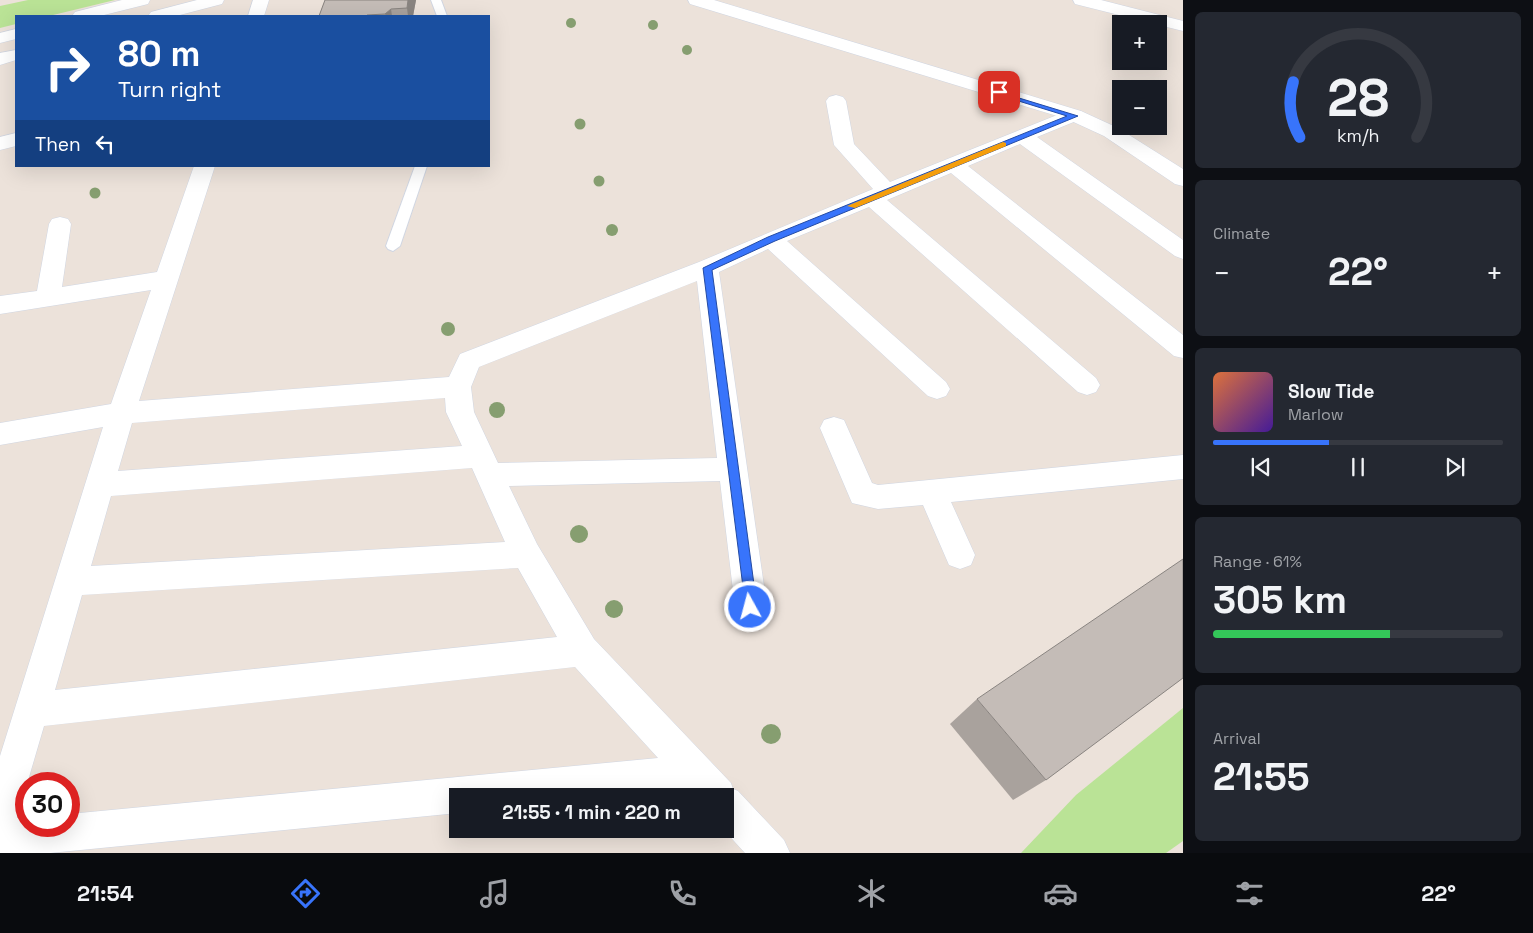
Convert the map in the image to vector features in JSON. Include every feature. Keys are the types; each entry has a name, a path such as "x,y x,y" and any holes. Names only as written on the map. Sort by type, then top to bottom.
{"street":[{"path":"85,15 142,0"},
{"path":"161,15 216,0"},
{"path":"256,15 261,0"},
{"path":"696,0 1074,116 1110,132 1183,178"},
{"path":"1081,0 1183,26"},
{"path":"0,38 15,34"},
{"path":"0,59 15,55"},
{"path":"836,101 844,145 880,195 1087,384"},
{"path":"707,784 582,650 526,554 460,412 458,387 469,361 707,268 771,239 1074,116"},
{"path":"1023,137 1183,251"},
{"path":"0,144 15,139"},
{"path":"954,164 1183,349"},
{"path":"0,815 121,413 205,167"},
{"path":"48,298 60,224"},
{"path":"771,239 937,390"},
{"path":"707,268 750,607"},
{"path":"0,305 166,280"},
{"path":"0,434 121,413 458,387"},
{"path":"834,428 862,494 878,497 1183,467"},
{"path":"99,485 485,466 733,469"},
{"path":"932,492 960,555"},
{"path":"70,581 526,554"},
{"path":"32,710 582,650"},
{"path":"0,839 707,784"},
{"path":"734,814 771,853"}],"lane":[{"path":"436,0 442,15"},
{"path":"393,246 421,167"}],"green space":[{"path":"28,0 115,0 53,15 15,15 15,24 0,28 0,6"},
{"path":"1183,708 1183,841 1166,853 1021,853 1076,795"}],"building":[{"path":"325,0 408,0 407,8 391,9 385,14 319,15"},
{"path":"1183,559 1183,678 1046,780 977,699"}],"slow traffic":[{"path":"852,206 1003,145"}],"route":[{"path":"750,607 707,268 771,239 1074,116 999,92"}]}
